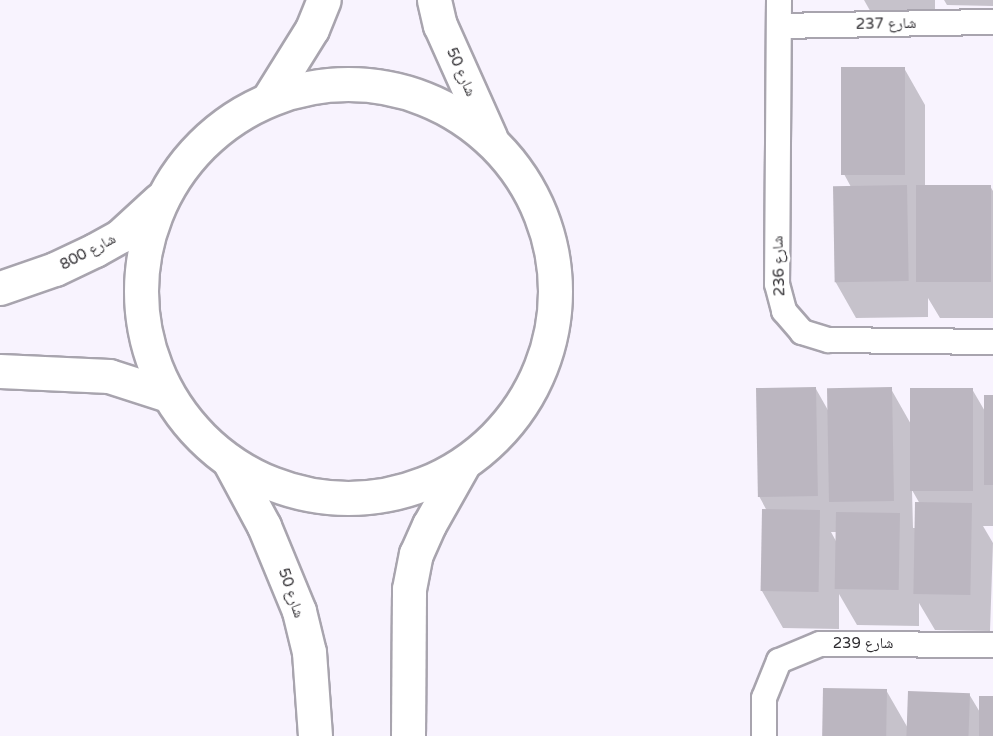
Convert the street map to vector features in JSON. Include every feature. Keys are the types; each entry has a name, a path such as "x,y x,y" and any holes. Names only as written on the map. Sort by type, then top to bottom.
{"main road":[{"path":"269,98 312,29 324,0"},
{"name":"شارع 50","path":"434,0 440,25 492,141"},
{"path":"336,83 370,84 404,90 466,119 492,141 521,177 542,218 553,263 555,309 546,354 527,396 499,433 464,464 433,481 411,489 364,499 328,498 293,492 260,479 229,461 195,431 168,395 148,347 141,296 146,244 164,195 192,155 227,122 269,98 302,88 336,83"},
{"name":"شارع 800","path":"0,288 55,270 120,236 164,195"},
{"path":"0,371 109,376 168,395"},
{"name":"شارع 50","path":"229,461 264,526 299,611 309,652 315,736"},
{"path":"408,736 409,589 416,555 429,525 464,464"}],"street":[{"name":"شارع 236","path":"779,0 777,284 784,311 802,332 829,340 993,342"},
{"name":"شارع 237","path":"779,26 993,22"},
{"name":"شارع 239","path":"764,736 764,699 779,661 820,644 993,645"}],"building":[{"path":"841,67 905,67 905,175 841,175"},
{"path":"907,185 909,281 835,282 833,186"},
{"path":"916,185 991,185 991,282 916,282"},
{"path":"816,387 818,496 758,497 756,388"},
{"path":"892,387 894,501 829,502 827,388"},
{"path":"910,388 973,388 973,491 910,491"},
{"path":"984,395 993,395 993,485 984,485"},
{"path":"915,502 972,503 970,595 913,594"},
{"path":"762,509 820,510 819,592 761,591"},
{"path":"836,512 900,513 899,590 835,589"},
{"path":"823,688 887,689 886,736 822,736"},
{"path":"908,691 970,693 968,736 906,736"},
{"path":"979,696 993,696 993,736 979,736"}]}
